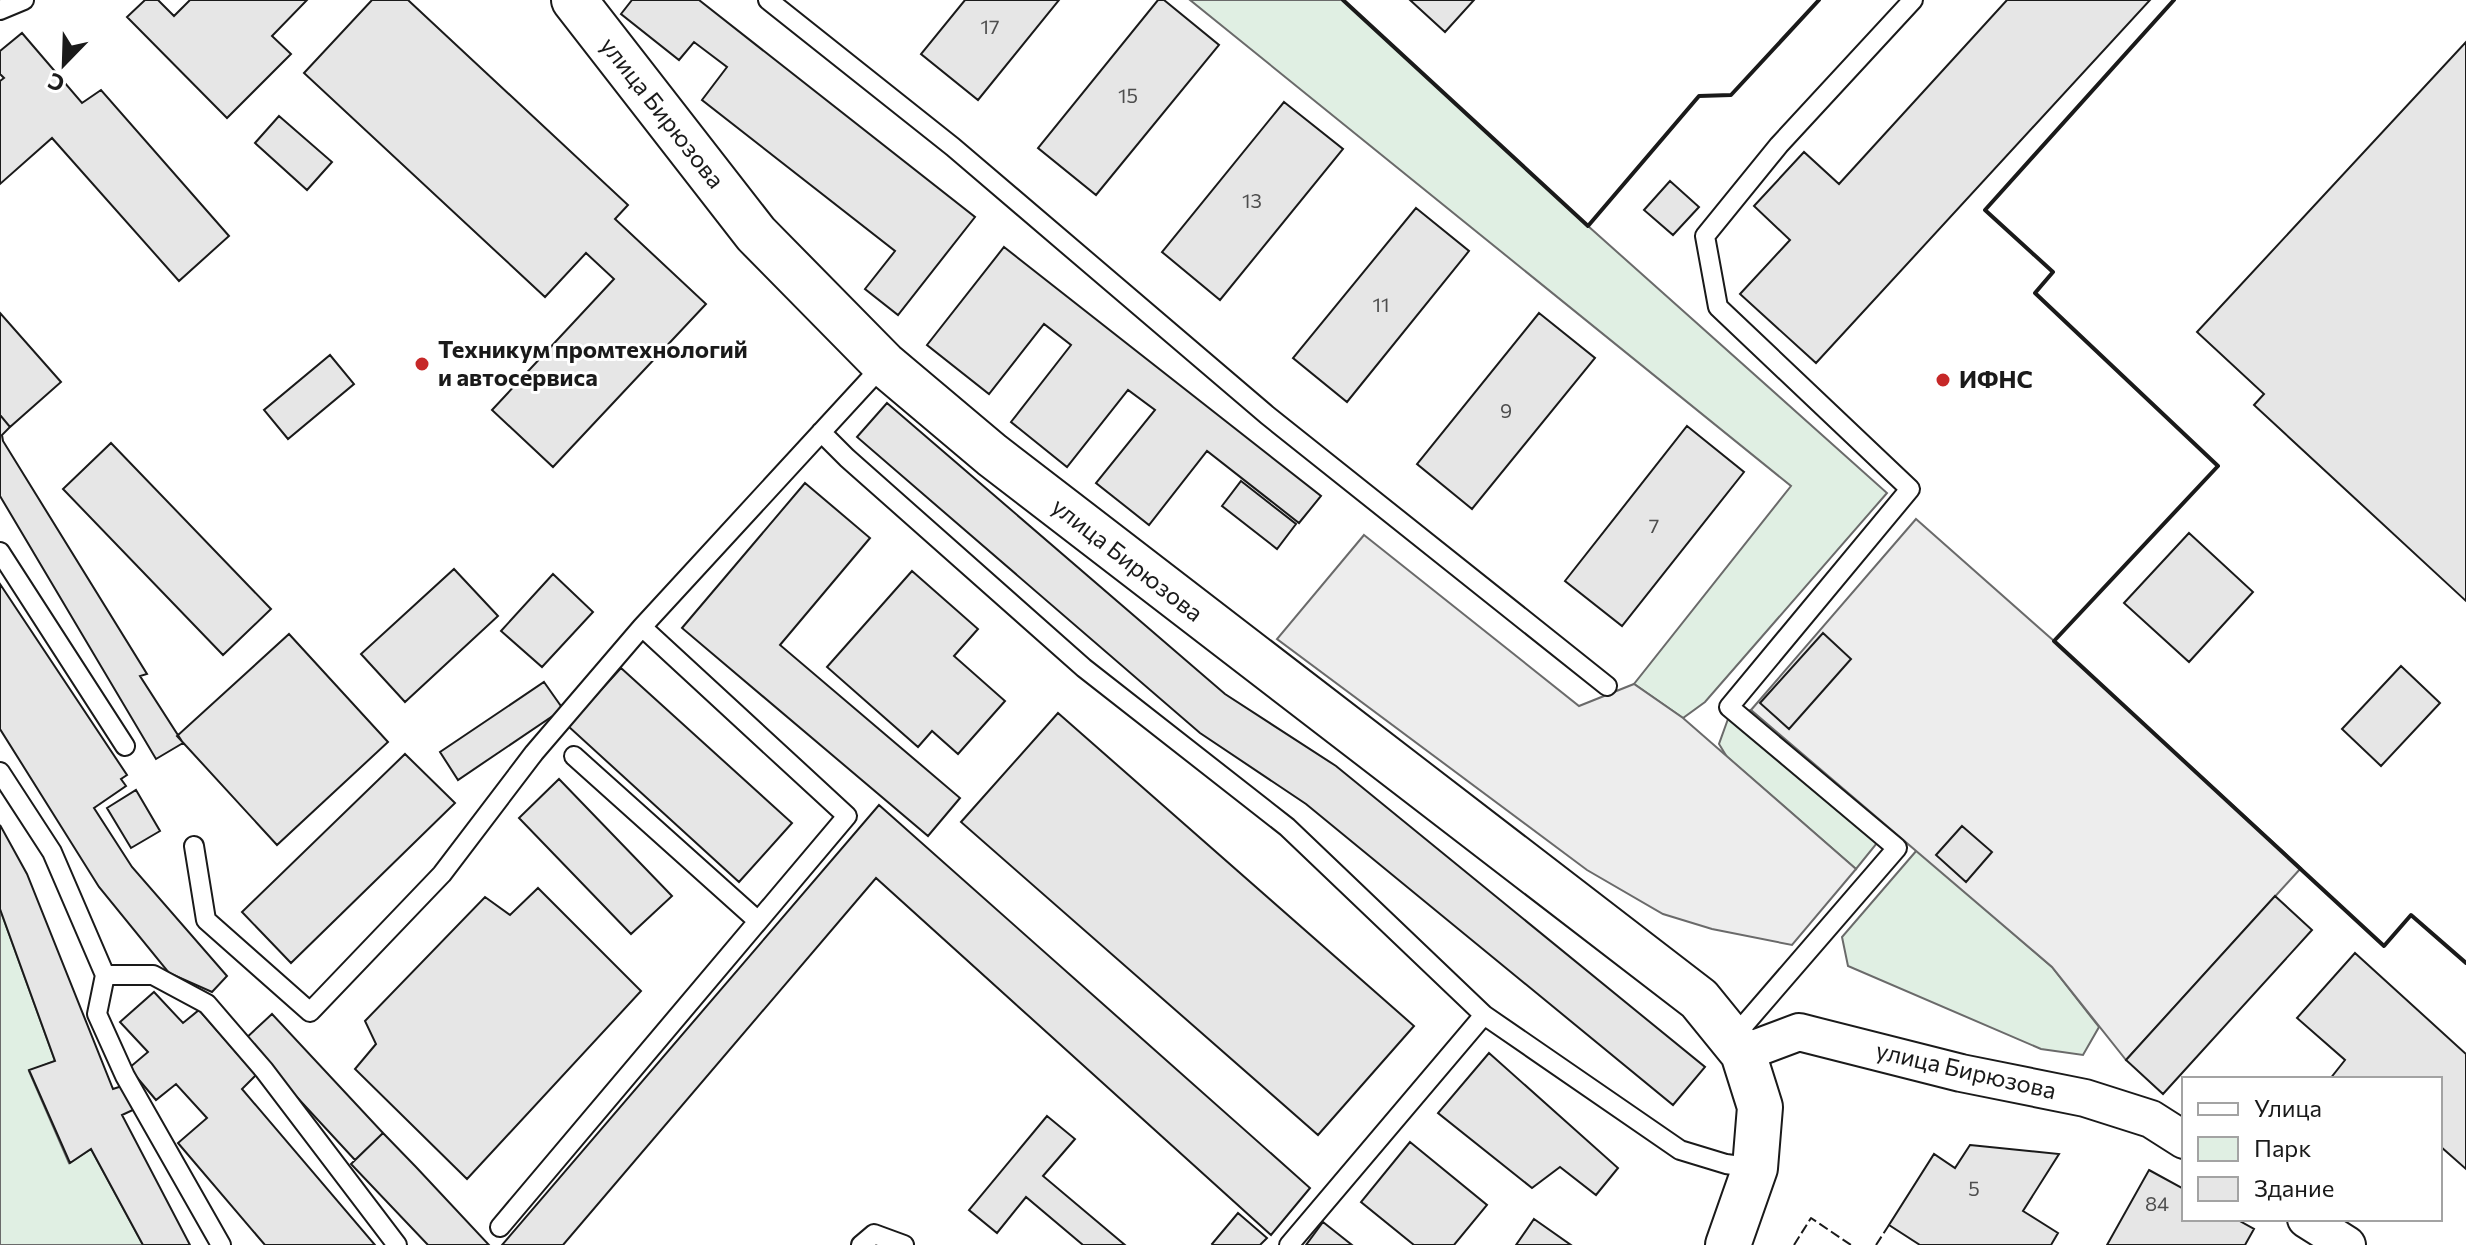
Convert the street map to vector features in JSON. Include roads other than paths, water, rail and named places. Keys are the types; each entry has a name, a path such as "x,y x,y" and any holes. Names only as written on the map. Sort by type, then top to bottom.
{"main road":[{"name":"улица Бирюзова","path":"574,0 756,234 884,364 992,455 1699,999 1738,1046 1760,1107 1755,1168 1728,1245"}],"street":[{"name":"улица Бирюзова","path":"1738,1046 1799,1032 1961,1073 2085,1098 2151,1119 2182,1139"},
{"path":"2309,1221 2347,1245"}],"lane":[{"path":"0,10 24,0"},
{"path":"768,0 953,147 1267,415 1607,686"},
{"path":"1738,1046 1897,848 1729,707 1910,489 1718,307 1705,236 1779,145 1913,0"},
{"path":"194,846 206,920 310,1012 442,874 534,753 642,627 884,364"},
{"path":"821,432 1084,668 1287,827 1484,1015 1680,1150 1726,1164 1755,1168"},
{"path":"0,552 125,746"},
{"path":"500,1227 847,816 642,627"},
{"path":"574,756 758,921"},
{"path":"0,772 52,852 105,975 97,1014 125,1076 221,1245"},
{"path":"105,975 153,975 207,1004 264,1070 397,1245"},
{"path":"1289,1245 1484,1015"},
{"path":"861,1245 874,1234 904,1245"}],"place":[{"name":"Техникум промтехнологий и автосервиса","path":"422,364"},
{"name":"ИФНС","path":"1943,380"}]}
